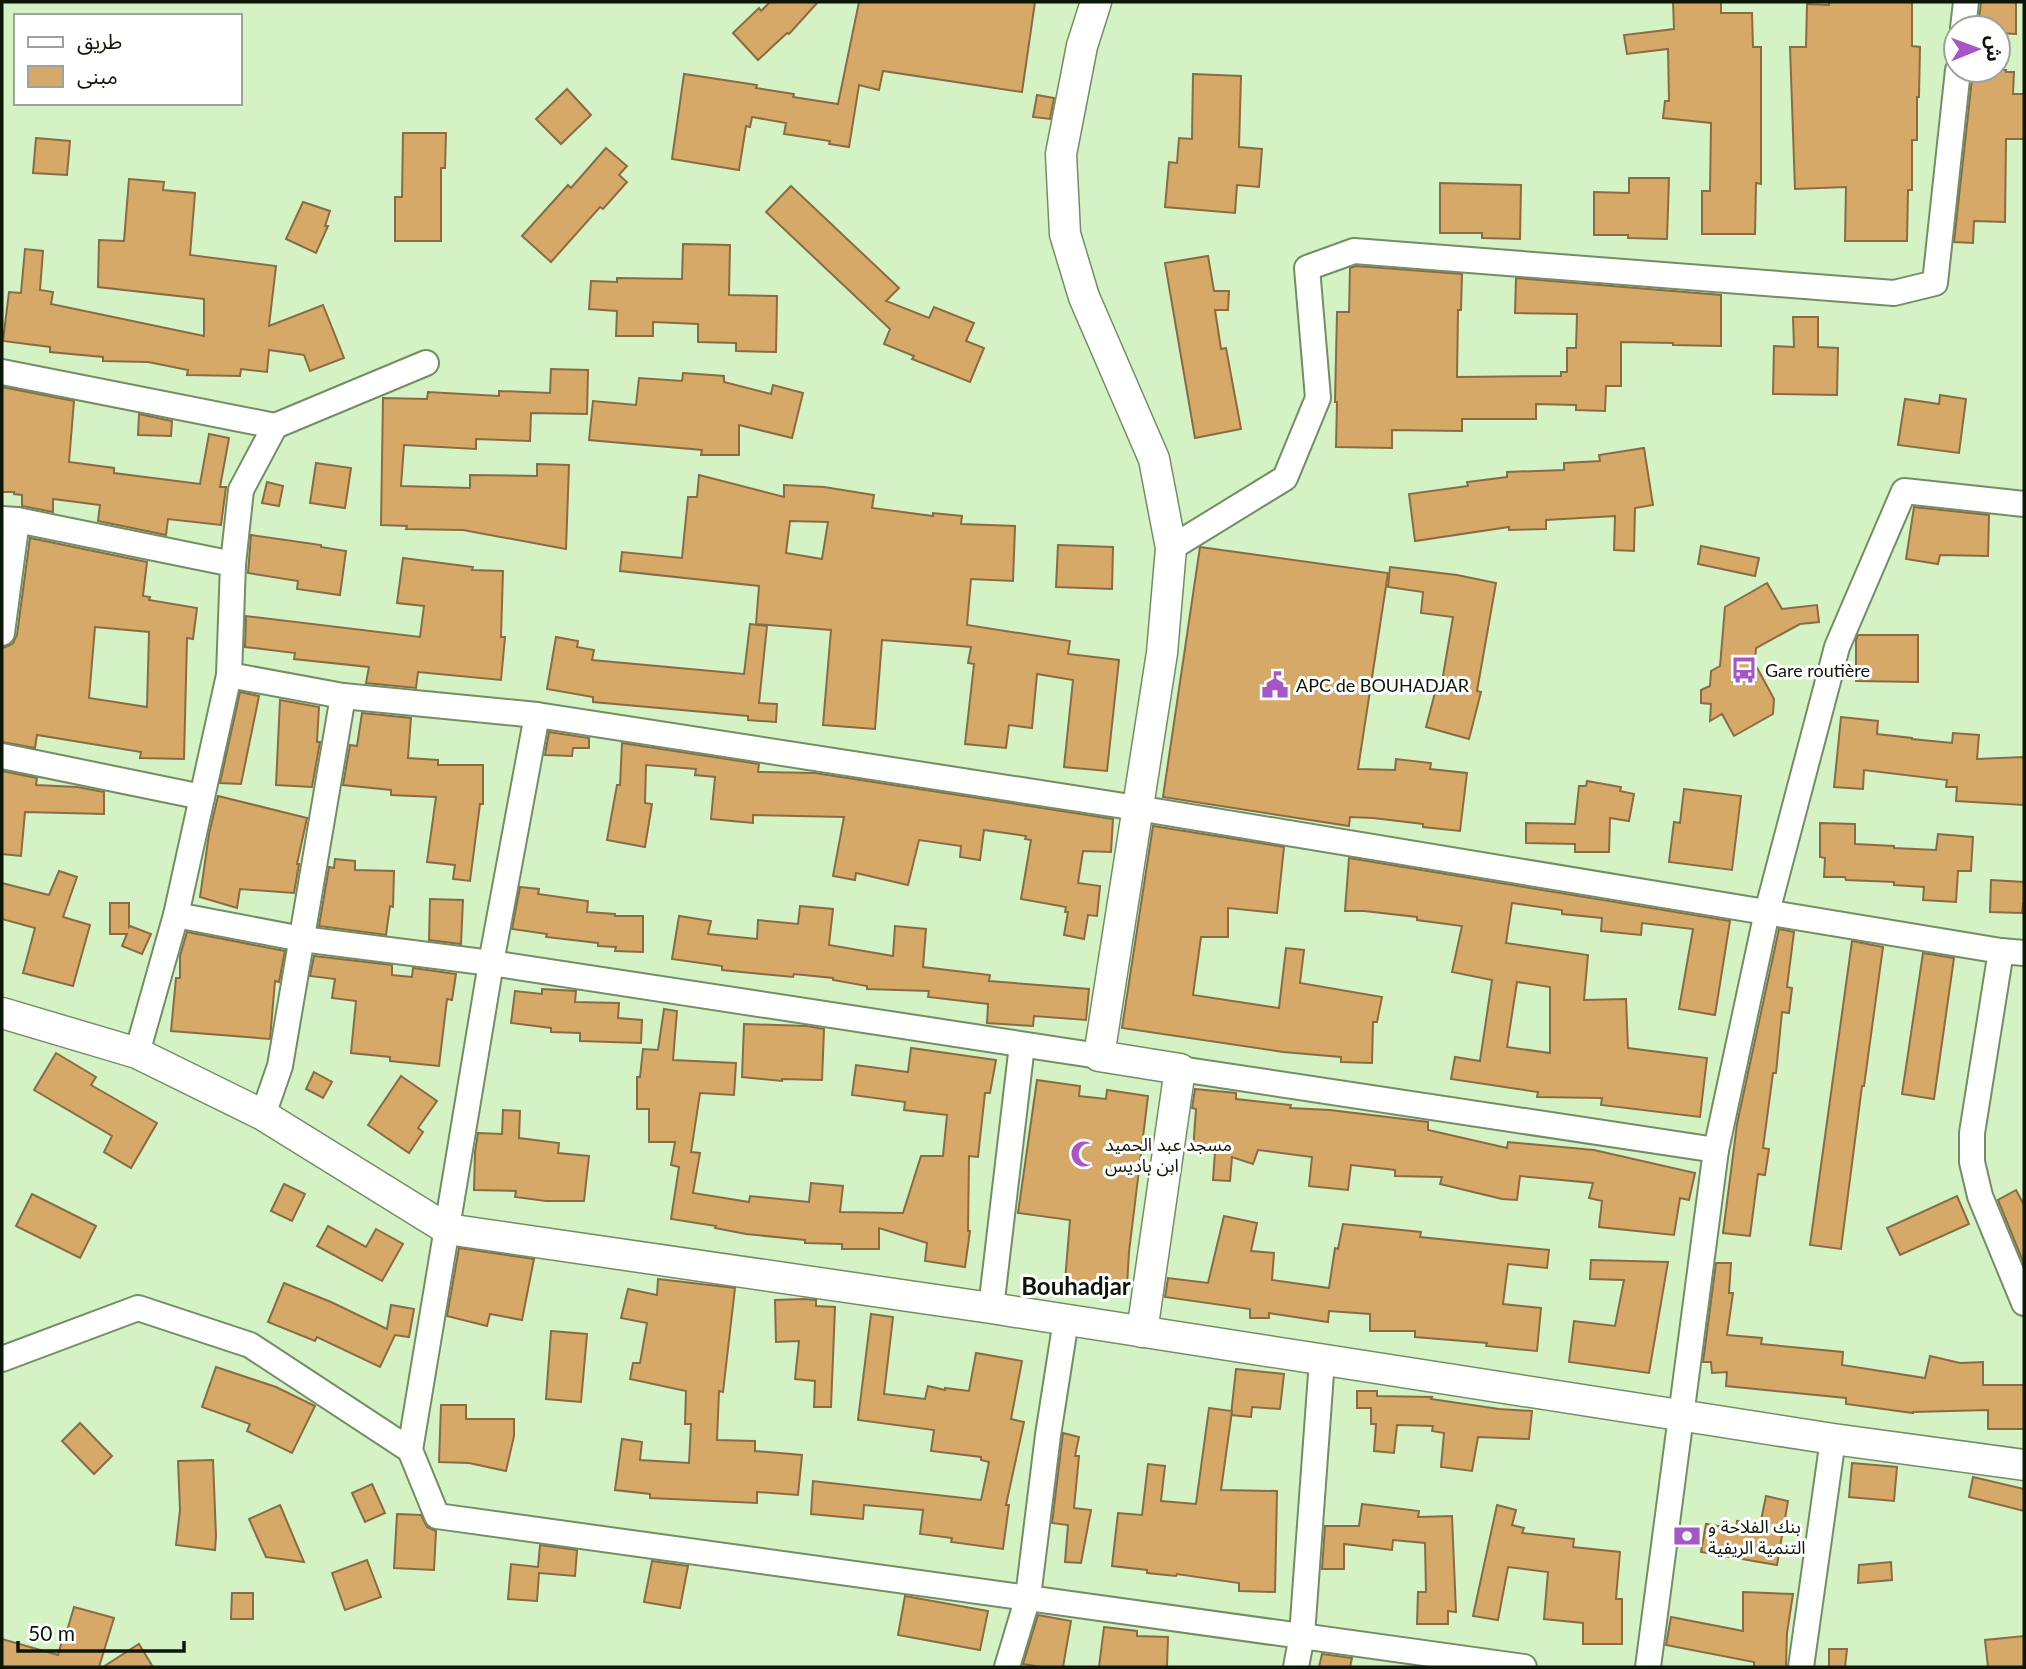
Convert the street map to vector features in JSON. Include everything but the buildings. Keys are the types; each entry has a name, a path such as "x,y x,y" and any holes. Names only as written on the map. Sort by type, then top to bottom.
{"main road":[{"path":"1096,2 1082,46 1061,154 1065,234 1084,297 1154,459 1171,548 1162,653 1099,1056 1180,1069 1142,1332"},
{"path":"2,1013 137,1053 263,1115 447,1229 991,1308 1833,1439 2024,1465"}],"street":[{"path":"1171,548 1285,478 1318,398 1307,268 1354,251 1894,293 1935,283 1956,84"},
{"path":"2,372 275,426 426,363"},
{"path":"137,1053 176,915 229,675 233,564 241,490 275,426"},
{"path":"1648,1667 1716,1150 1768,912 1837,647 1904,491 2024,504"},
{"path":"2,633 9,519 233,564"},
{"path":"229,675 343,696 537,715 1137,808 2013,952 1972,1133 1972,1162 1980,1196 2024,1303"},
{"path":"263,1115 280,1066 343,696"},
{"path":"537,715 491,963 410,1450 437,1516 1524,1667"},
{"path":"2,756 202,797"},
{"path":"176,915 302,939 491,963 1099,1056"},
{"path":"991,1308 1022,1045"},
{"path":"1180,1069 1716,1150"},
{"path":"2,1359 138,1308 250,1345 410,1450"},
{"path":"1007,1667 1028,1597 1048,1435 1066,1320"},
{"path":"1296,1667 1302,1635 1322,1360"},
{"path":"1801,1667 1833,1439"}],"place":[{"name":"Gare routière","path":"1744,670"},
{"name":"APC de BOUHADJAR","path":"1275,685"},
{"name":"مسجد عبد الحميد ابن باديس","path":"1084,1154"},
{"name":"بنك الفلاحة و التنمية الريفية","path":"1687,1536"}],"district":[{"name":"Bouhadjar","path":"1076,1285"}]}
